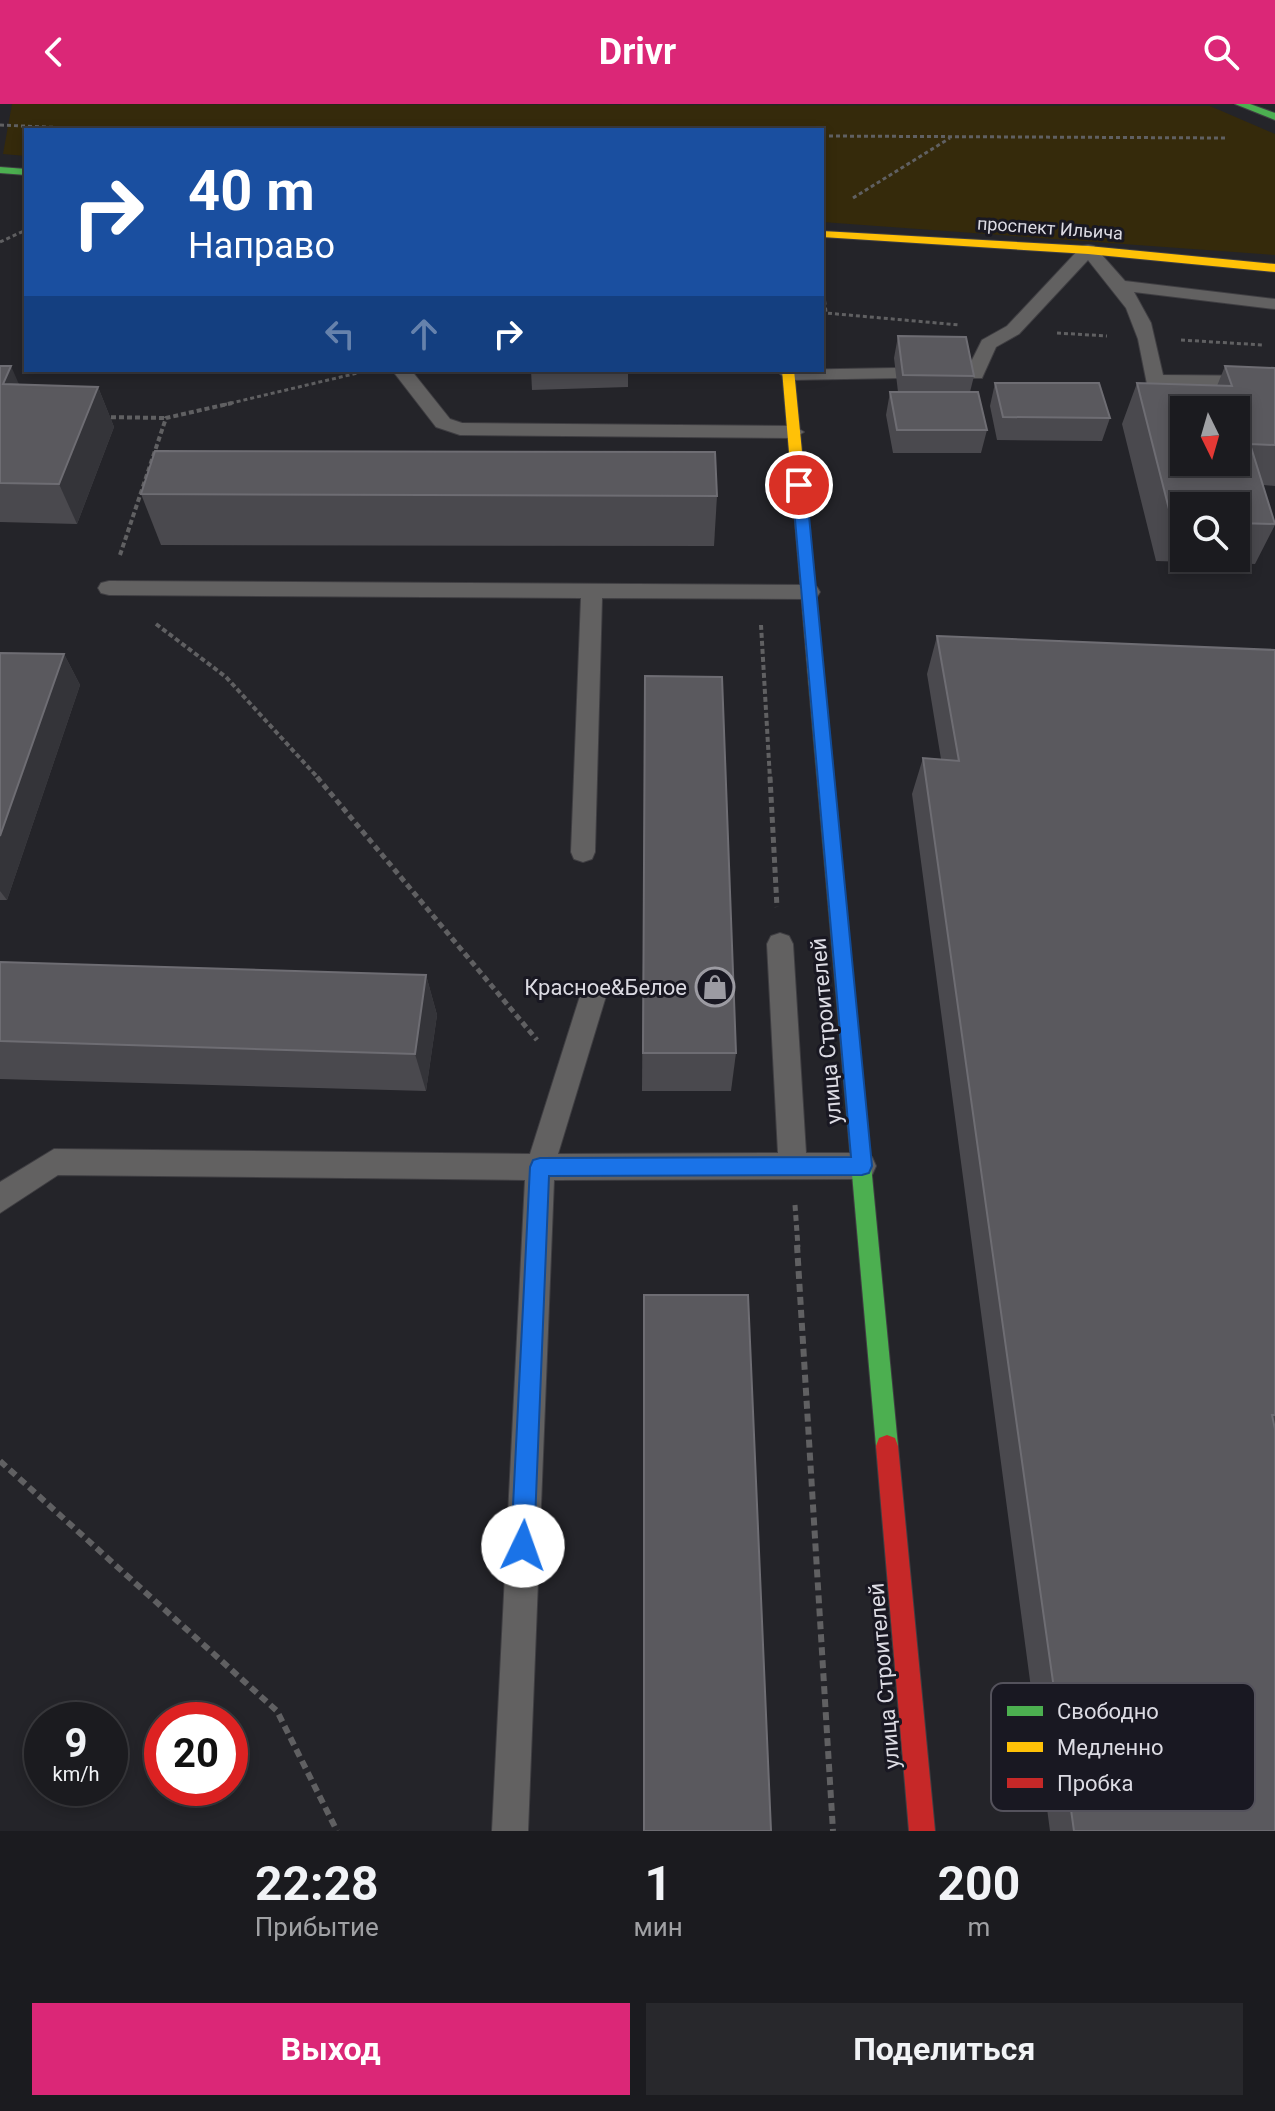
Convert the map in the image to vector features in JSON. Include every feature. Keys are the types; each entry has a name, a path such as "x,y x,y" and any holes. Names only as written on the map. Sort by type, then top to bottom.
{"street":[{"path":"1240,104 1275,117"},
{"path":"0,170 24,172"},
{"name":"проспект Ильича","path":"824,234 1088,250 1275,268"},
{"name":"улица Строителей","path":"789,372 922,1831"}],"lane":[{"path":"963,374 975,374 988,344 1013,330 1088,250 1123,286 1150,338 1154,380 1275,382"},
{"path":"1123,286 1275,304"},
{"path":"403,372 443,423 460,429 794,432"},
{"path":"789,372 895,374"},
{"path":"109,588 809,592"},
{"path":"583,852 592,590"},
{"path":"780,944 793,1167"},
{"path":"510,1831 540,1167 593,996"},
{"path":"0,1199 54,1162 540,1167 862,1166"}],"path":[{"path":"0,125 67,128"},
{"path":"824,136 1229,138"},
{"path":"843,205 952,136"},
{"path":"0,242 24,231"},
{"path":"824,296 826,313"},
{"path":"91,417 166,418 362,372"},
{"path":"166,418 109,588 226,677 328,789 567,1077"},
{"path":"759,592 776,892"},
{"path":"793,1167 833,1831"},
{"path":"0,1461 277,1711 337,1831"}],"shaded area":[{"path":"12,104 1210,106 1275,134 1275,255 824,222 824,128 24,128 24,156 3,154"}],"building":[{"path":"898,336 966,337 974,376 903,375"},
{"path":"0,366 11,366 3,384 98,387 59,484 0,483"},
{"path":"1225,366 1275,368 1275,445 1250,444 1275,524 1250,523 1250,492 1170,492 1170,513 1137,383 1232,386"},
{"path":"995,383 1099,383 1110,418 1003,417"},
{"path":"890,392 978,392 987,430 897,430"},
{"path":"155,451 715,452 717,496 141,494"},
{"path":"937,636 1275,650 1275,1415 1272,1415 1275,1429 1275,1831 1074,1831 1071,1811 1255,1811 1255,1683 1053,1683 923,758 959,761"},
{"path":"0,653 64,654 0,836"},
{"path":"645,676 722,677 736,1053 643,1053"},
{"path":"0,962 426,975 415,1054 0,1041"},
{"path":"644,1295 748,1295 771,1831 644,1831"}],"traffic: fast":[{"path":"1240,104 1275,117"},
{"path":"0,170 24,172"},
{"path":"817,686 887,1446"}],"traffic: slow":[{"path":"824,234 1088,250 1275,268"},
{"path":"788,372 817,686"}],"traffic: jam":[{"path":"887,1446 922,1831"}],"place":[{"name":"Красное&Белое","path":"715,987"}],"route":[{"path":"523,1546 540,1167 862,1166 799,485"}]}
